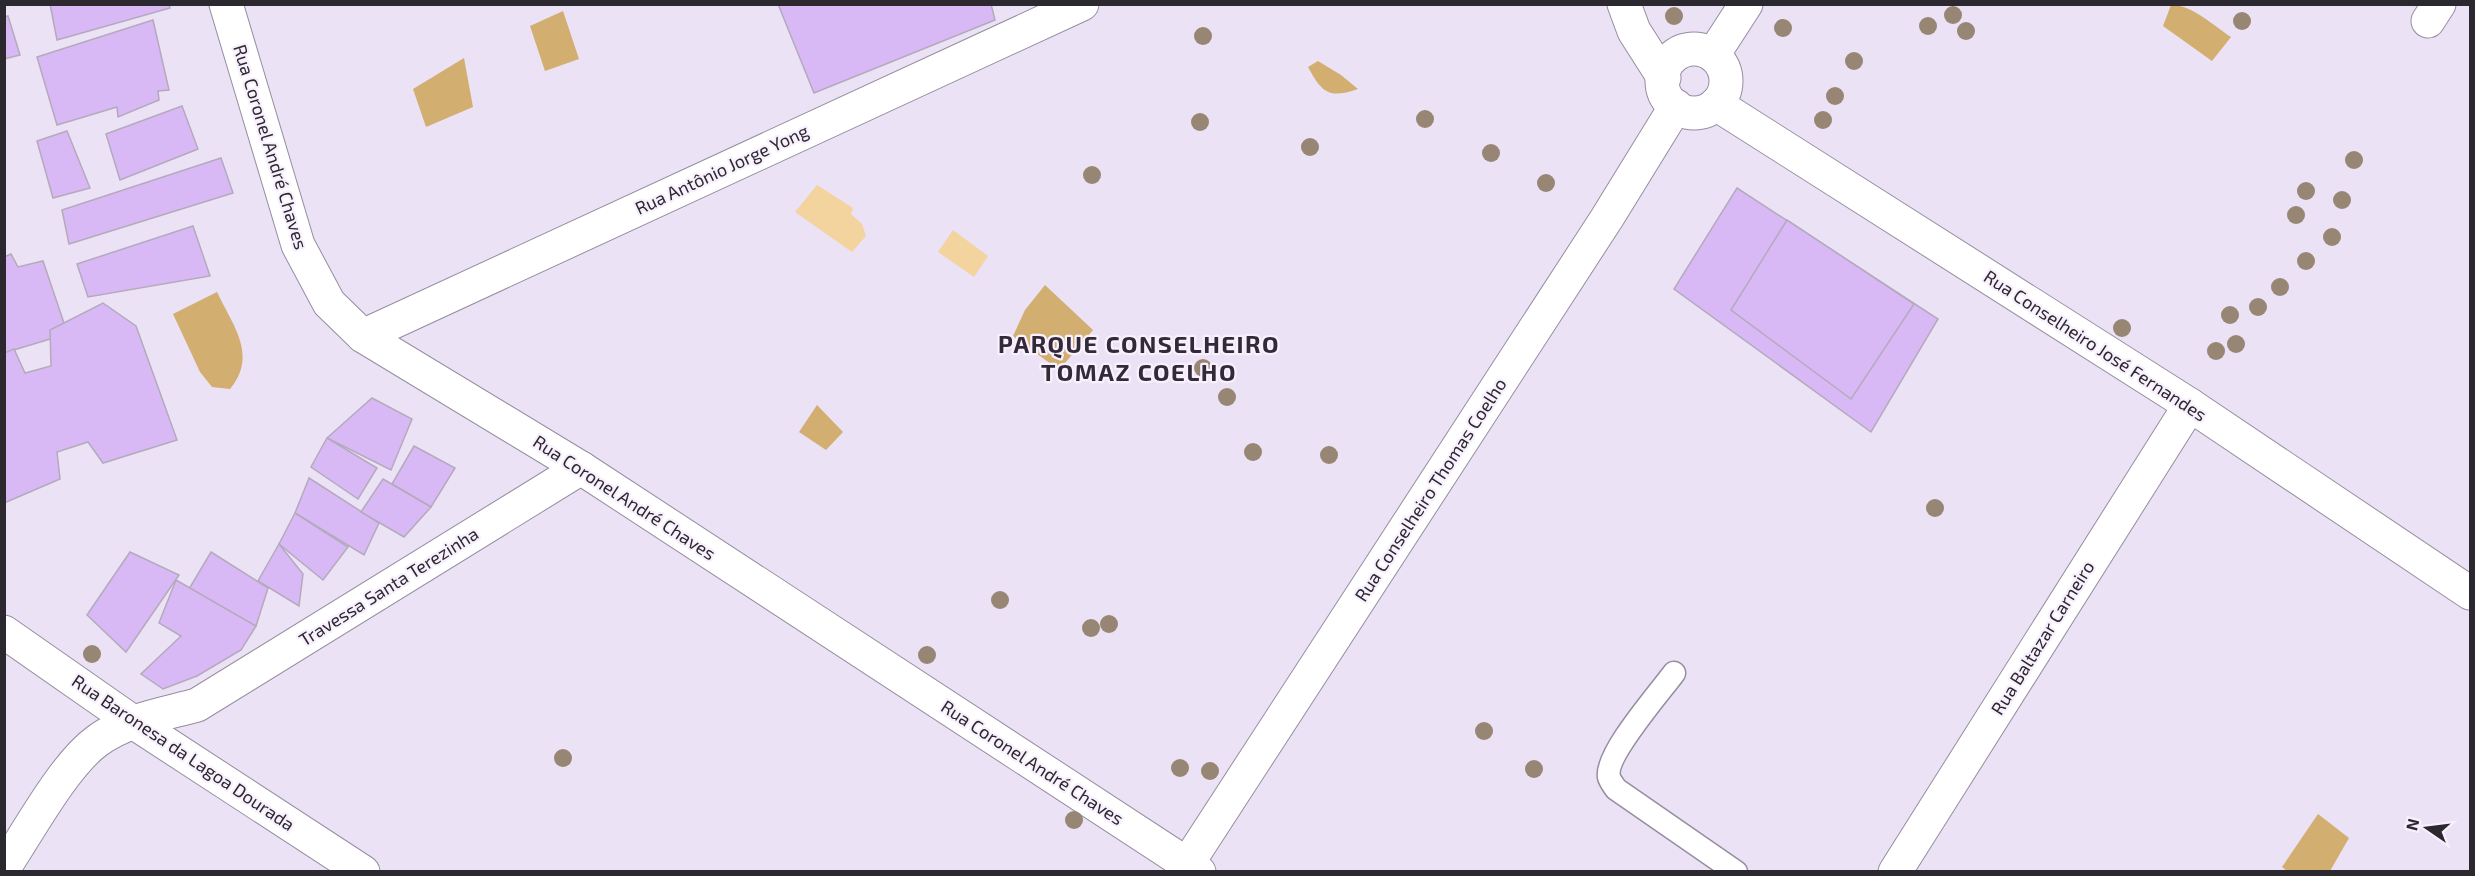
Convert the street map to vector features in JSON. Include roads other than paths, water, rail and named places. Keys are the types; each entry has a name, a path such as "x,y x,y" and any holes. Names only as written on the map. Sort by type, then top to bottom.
{"street":[{"name":"Rua Coronel André Chaves","path":"226,4 298,245 329,303 363,336 580,468 1190,869"},
{"name":"Rua Antônio Jorge Yong","path":"363,336 1082,4"},
{"path":"1624,4 1634,31 1670,92 1684,112 1696,114 1707,111 1716,104 1726,84 1720,63 1713,55 1703,50 1681,51 1671,57 1664,67 1670,92"},
{"path":"1713,55 1746,4"},
{"name":"Rua Conselheiro Thomas Coelho","path":"1190,869 1607,218 1670,92"},
{"name":"Rua Conselheiro José Fernandes","path":"1716,104 2190,405 2470,593"},
{"name":"Rua Baltazar Carneiro","path":"1895,872 2190,405"},
{"name":"Travessa Santa Terezinha","path":"4,868 69,770 97,741 133,722 197,705 580,468"},
{"name":"Rua Baronesa da Lagoa Dourada","path":"4,632 133,722 363,872"}],"lane":[{"path":"1674,673 1618,747 1610,760 1609,777 1616,789 1736,872"}],"district":[{"name":"PARQUE CONSELHEIRO TOMAZ COELHO","path":"1139,359"}]}
